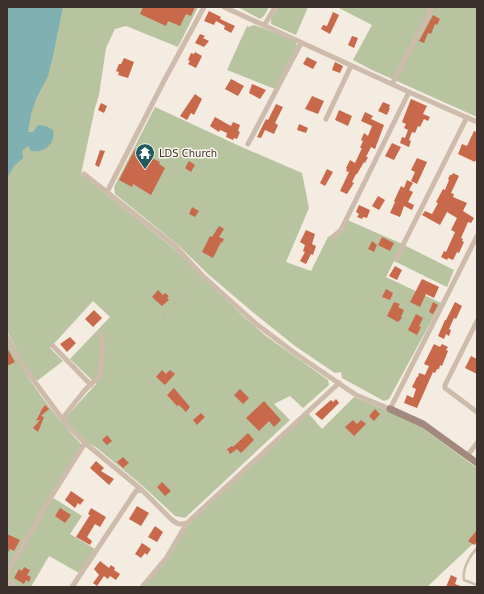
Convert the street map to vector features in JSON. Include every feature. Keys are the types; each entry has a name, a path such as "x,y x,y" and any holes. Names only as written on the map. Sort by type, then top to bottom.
{"street":[{"path":"107,192 161,85 204,7"},
{"path":"224,7 477,122"},
{"path":"264,26 275,7"},
{"path":"392,84 431,10 427,7"},
{"path":"248,144 301,43"},
{"path":"326,119 351,66"},
{"path":"333,237 341,230 409,92"},
{"path":"396,259 467,118"},
{"path":"84,174 175,246 203,276 255,323 296,354 356,395 424,424 477,463"},
{"path":"390,409 477,236"},
{"path":"477,321 445,388 477,412"},
{"path":"66,424 65,415 100,375 102,337 100,334"},
{"path":"7,337 22,366 66,424 85,443 142,490 172,520 177,524 182,525 187,523"},
{"path":"53,346 91,385"},
{"path":"142,587 167,557 187,523 338,383"},
{"path":"7,574 53,494 85,443"},
{"path":"467,456 477,443"},
{"path":"72,587 136,491 142,490"},
{"path":"7,581 18,587"}],"lane":[{"path":"477,548 471,553 464,572 464,580 477,584"}],"path":[{"path":"162,316 203,276"}],"green space":[{"path":"40,7 198,7 178,47 126,26 115,29 106,48 99,95 81,174 173,248 244,317 266,336 328,380 329,385 303,408 290,396 274,404 290,420 185,518 175,516 144,487 97,448 87,442 67,423 67,416 96,384 70,359 110,317 93,301 50,348 63,361 37,381 24,364 7,331 7,127"},
{"path":"238,7 269,7 264,16 260,19"},
{"path":"278,7 308,7 296,35 271,24 271,19"},
{"path":"337,7 477,7 477,117 353,60 372,25"},
{"path":"254,25 295,40 297,46 275,89 227,70 247,26 249,27"},
{"path":"155,107 302,173 309,208 286,262 311,271 328,237 336,233 345,219 400,243 454,270 447,287 394,261 386,277 441,303 389,399 384,401 342,378 341,372 335,373 295,346 209,275 177,244 115,194 114,187"},
{"path":"7,342 41,395 81,444 81,447 50,499 55,499 82,516 70,534 95,549 81,574 49,556 31,587 7,587"},
{"path":"354,397 410,419 477,468 477,540 427,587 145,587 190,523 308,413 322,429"}],"water":[{"path":"7,7 63,7 48,76 36,99 31,114 28,132 33,132 38,125 46,126 53,130 53,139 48,146 40,151 31,151 28,146 22,151 23,158 14,166 7,178"}],"building":[{"path":"143,7 195,7 191,16 186,14 180,26 168,21 166,26 140,14"},
{"path":"209,11 221,17 220,19 235,26 231,33 224,29 225,26 216,21 214,25 204,21"},
{"path":"333,12 339,15 330,34 321,29 323,25 327,26"},
{"path":"433,15 440,19 437,25 435,24 431,34 428,33 424,43 419,41"},
{"path":"200,34 205,36 203,38 209,41 204,47 195,43"},
{"path":"352,36 358,38 354,48 348,45"},
{"path":"195,52 202,56 196,68 188,64 191,53 194,54"},
{"path":"307,57 317,62 313,69 303,64"},
{"path":"124,58 134,62 128,78 118,75 119,72 116,71"},
{"path":"335,62 343,66 340,73 332,70"},
{"path":"231,79 244,86 238,96 225,89"},
{"path":"252,84 266,90 260,99 249,93"},
{"path":"195,94 202,99 194,115 191,113 187,120 180,116"},
{"path":"312,96 324,101 318,114 305,109"},
{"path":"411,99 427,106 423,114 430,117 428,121 424,119 420,127 418,126 415,133 412,132 409,140 411,141 409,147 400,143 402,137 405,138 408,130 404,128 406,124 402,122"},
{"path":"383,102 390,105 387,115 378,111"},
{"path":"101,103 107,106 104,113 98,110"},
{"path":"276,104 283,107 275,123 278,125 274,134 265,130 261,138 257,137 266,119 268,120"},
{"path":"339,110 352,116 348,126 335,120"},
{"path":"365,112 373,116 371,119 384,125 375,149 371,147 365,163 364,162 356,174 352,182 354,183 347,194 340,191 349,172 346,171 346,168 350,160 355,163 362,148 360,148 363,141 361,140 364,133 368,136 372,126 361,121"},
{"path":"215,117 231,126 233,122 240,125 238,131 240,132 237,139 234,138 233,140 226,137 227,133 220,130 219,132 210,126"},
{"path":"299,124 308,128 306,133 297,130"},
{"path":"474,131 477,132 477,157 475,162 458,154 462,144 467,146"},
{"path":"392,143 401,147 394,160 385,156"},
{"path":"135,149 160,162 159,164 165,168 151,195 133,184 132,187 119,180"},
{"path":"100,150 105,151 99,167 95,165"},
{"path":"417,158 427,162 417,184 411,181 415,172 411,170"},
{"path":"189,161 195,165 191,172 185,168"},
{"path":"327,169 333,172 325,186 320,183"},
{"path":"453,173 459,176 451,193 454,194 453,197 467,203 463,211 474,218 471,223 468,222 461,238 464,242 459,253 457,252 453,260 448,258 447,260 441,257 444,251 446,252 455,232 451,230 457,218 447,212 440,225 422,215 425,211 432,214 438,203 436,202 443,189 445,190 449,180 448,179"},
{"path":"407,180 413,183 409,190 413,192 408,202 414,205 412,210 404,206 400,217 390,213 401,186 404,188"},
{"path":"378,196 385,200 379,210 372,206"},
{"path":"359,205 370,210 367,218 363,217 362,219 357,217 359,214 356,212"},
{"path":"192,207 199,211 195,217 189,214"},
{"path":"219,226 224,229 219,237 224,239 213,258 202,252 210,236 212,237"},
{"path":"306,230 315,234 312,244 316,246 313,255 311,254 306,264 300,261 305,252 303,251 305,245 300,242"},
{"path":"382,237 394,243 390,251 378,245"},
{"path":"372,241 377,245 374,252 368,249"},
{"path":"395,266 402,270 397,280 389,276"},
{"path":"422,279 439,287 434,298 426,294 420,307 410,302"},
{"path":"386,289 393,293 390,300 382,297"},
{"path":"158,290 163,295 165,293 169,296 167,298 169,300 162,306 152,297"},
{"path":"394,302 400,304 398,307 404,310 401,317 402,318 398,322 387,316"},
{"path":"433,302 438,305 433,314 429,312"},
{"path":"455,302 462,306 449,329 451,330 449,336 446,334 444,339 438,336"},
{"path":"94,310 102,318 93,327 85,319"},
{"path":"416,314 423,318 417,335 408,330"},
{"path":"70,337 76,343 67,352 60,344"},
{"path":"434,344 440,347 442,344 448,347 446,350 448,351 442,366 440,365 439,369 437,369 435,373 433,372 417,408 404,403 407,395 413,398 416,389 412,387 419,373 425,375 429,366 424,364"},
{"path":"7,348 15,362 7,366"},
{"path":"471,356 477,359 477,374 465,368"},
{"path":"162,370 166,374 170,370 175,374 165,385 156,377"},
{"path":"174,388 190,407 186,412 179,405 177,406 167,395"},
{"path":"240,389 249,398 243,404 234,395"},
{"path":"336,399 339,403 322,420 315,414 331,400 333,402"},
{"path":"264,401 281,420 274,427 269,421 259,431 246,418"},
{"path":"45,405 49,409 41,416 44,417 38,432 33,428 40,420 36,421"},
{"path":"375,409 380,414 374,421 369,416"},
{"path":"201,413 205,417 197,425 193,420"},
{"path":"353,420 357,424 361,420 366,424 354,436 345,427"},
{"path":"248,433 254,440 241,453 237,449 230,454 227,449 232,446 233,447"},
{"path":"107,435 112,441 107,445 102,440"},
{"path":"123,457 129,463 123,468 117,462"},
{"path":"96,461 104,468 101,471 114,479 109,485 90,468"},
{"path":"162,482 171,491 165,496 157,487"},
{"path":"71,491 84,500 80,505 78,503 75,508 65,500"},
{"path":"137,506 149,513 141,526 129,519"},
{"path":"60,508 71,515 65,523 55,516"},
{"path":"91,508 106,517 100,527 95,524 87,537 92,541 90,545 76,537 90,515 88,514"},
{"path":"155,526 163,532 157,542 148,537"},
{"path":"477,530 477,542 474,545 468,541"},
{"path":"7,534 20,540 14,551 10,549 7,554"},
{"path":"142,543 151,549 147,555 145,553 141,558 135,554"},
{"path":"100,561 109,568 111,565 115,568 114,570 120,574 116,580 110,576 108,579 104,576 97,586 93,583 99,575 94,569"},
{"path":"24,567 30,570 27,575 31,577 29,582 26,580 24,584 14,578 19,569 22,571"},
{"path":"451,575 457,578 455,584 463,587 446,587"}],"place":[{"name":"LDS Church","path":"145,170"}]}
